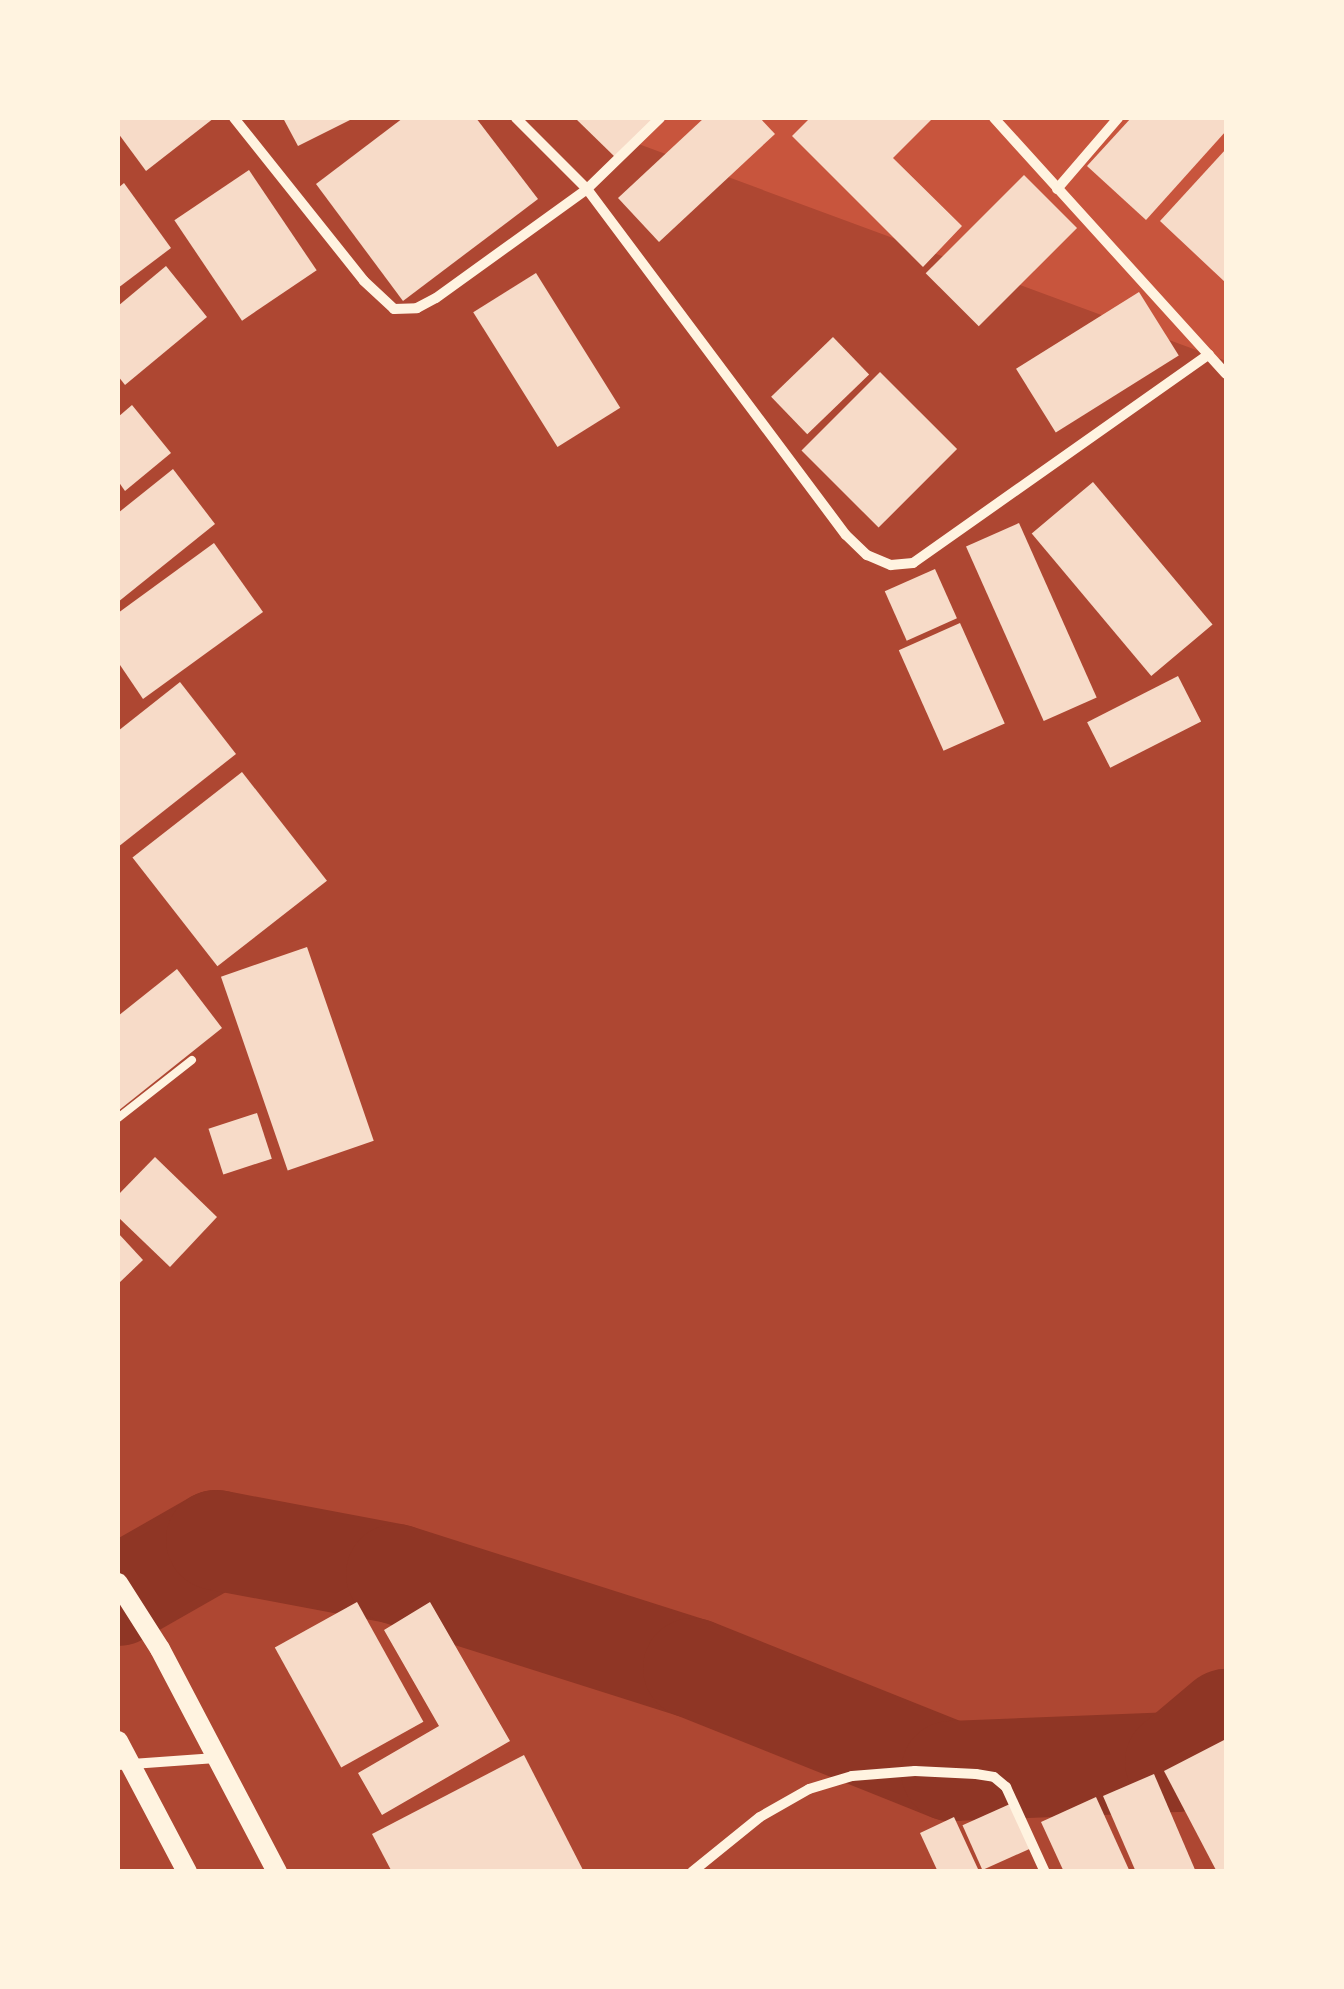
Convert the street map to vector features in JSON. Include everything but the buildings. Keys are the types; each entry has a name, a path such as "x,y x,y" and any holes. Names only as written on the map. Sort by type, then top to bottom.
{"main road":[{"path":"118,1583 160,1649 277,1872"},
{"path":"118,1740 124,1764 187,1872"}],"street":[{"path":"234,118 364,281 394,309 417,308 436,298 587,189 660,118"},
{"path":"516,118 587,189 846,536 868,556 891,564 913,564 1210,354"},
{"path":"994,118 1226,374"},
{"path":"1057,189 1118,118"},
{"path":"124,1764 217,1758"},
{"path":"692,1872 760,1816 809,1789 852,1776 914,1772 994,1777 1006,1787 1045,1872"}],"lane":[{"path":"118,1118 192,1060"}],"shaded area":[{"path":"118,118 581,118 587,125 1226,361 1226,1871 118,1871"}],"waterway":[{"path":"118,1596 216,1540 396,1574 693,1668 951,1771 1175,1762 1226,1719"}]}
